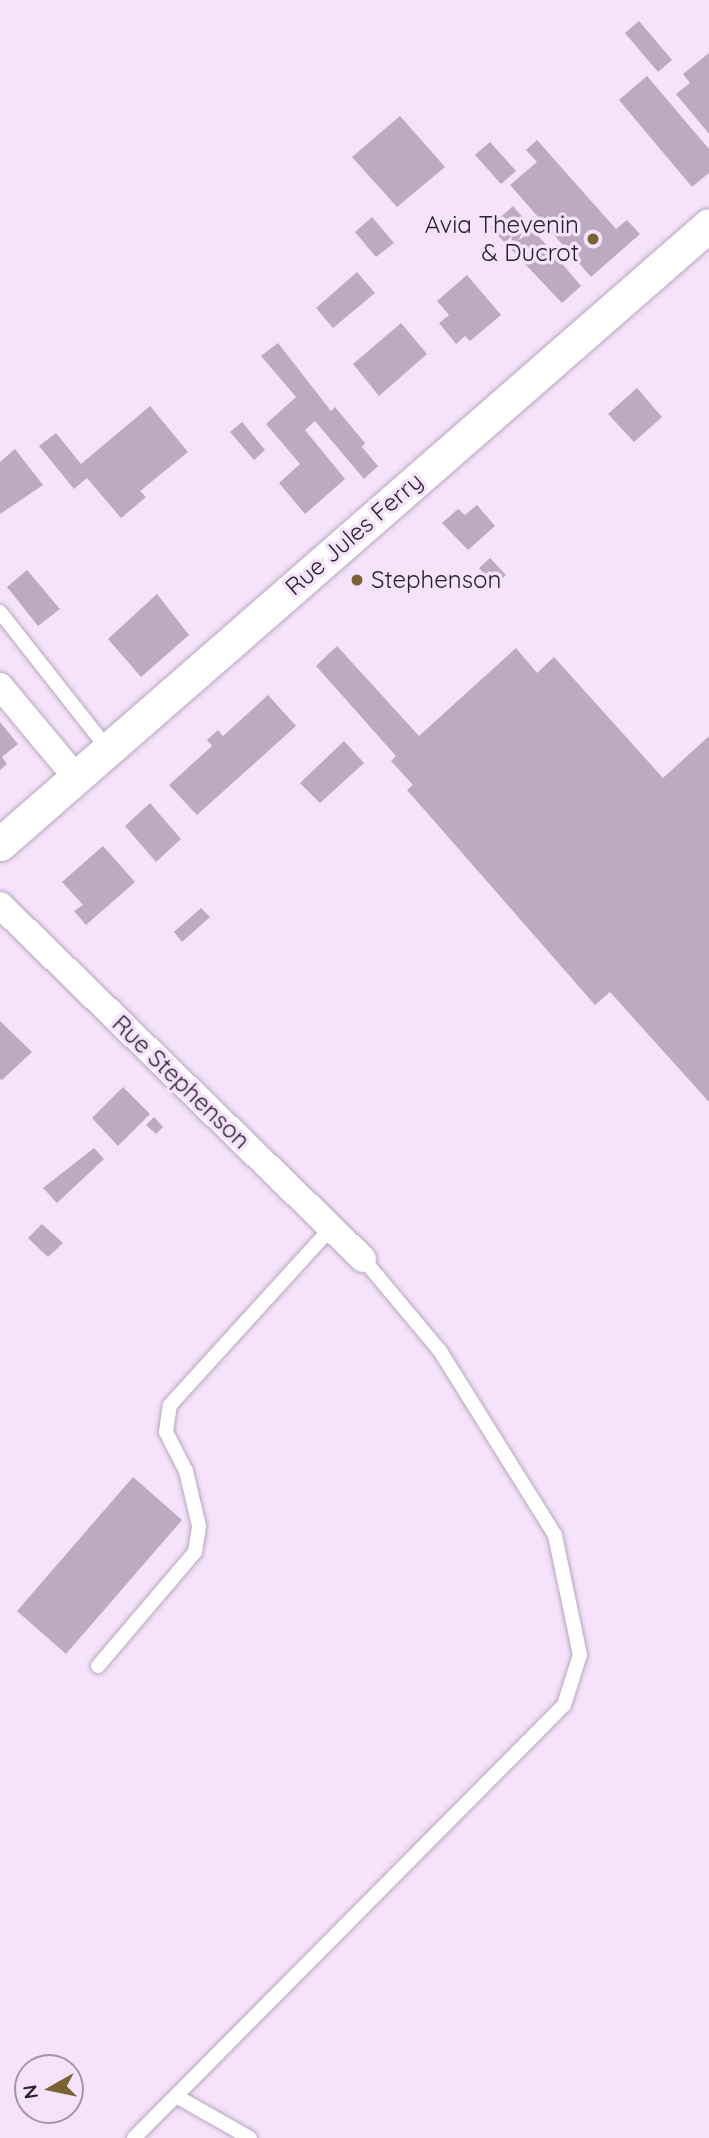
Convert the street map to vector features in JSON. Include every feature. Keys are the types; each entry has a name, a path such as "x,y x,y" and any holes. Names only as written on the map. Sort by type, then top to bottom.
{"street":[{"name":"Rue Jules Ferry","path":"0,844 709,225"},
{"path":"0,685 75,776"},
{"name":"Rue Stephenson","path":"0,905 363,1259"}],"lane":[{"path":"0,612 108,749"},
{"path":"98,1666 195,1552 199,1526 186,1471 166,1432 170,1405 330,1229"},
{"path":"134,2138 564,1705 580,1656 555,1535 440,1350 363,1259"},
{"path":"176,2096 250,2138"}],"building":[{"path":"639,21 672,60 658,72 625,33"},
{"path":"709,53 709,134 676,94 690,83 683,74"},
{"path":"647,76 709,149 709,173 692,187 619,100"},
{"path":"400,116 445,167 397,207 352,157"},
{"path":"537,140 616,229 627,220 640,234 591,277 510,185 537,162 526,150"},
{"path":"490,142 516,171 501,184 475,155"},
{"path":"513,206 581,286 562,303 490,227"},
{"path":"372,217 394,243 376,257 355,232"},
{"path":"357,272 375,293 333,328 316,308"},
{"path":"467,275 501,315 470,341 465,336 456,344 439,323 449,315 437,301"},
{"path":"401,323 427,354 379,396 353,364"},
{"path":"278,343 331,411 335,407 365,443 362,447 378,466 364,479 315,421 305,430 345,479 305,514 279,483 300,464 266,424 296,397 261,356"},
{"path":"637,388 662,417 634,442 608,414"},
{"path":"150,406 188,452 140,491 146,497 121,518 87,478 74,489 39,446 56,433 81,464"},
{"path":"242,422 265,450 254,460 230,432"},
{"path":"15,449 43,485 0,514 0,462"},
{"path":"477,505 495,526 468,550 442,523 458,509 465,515"},
{"path":"490,558 506,575 495,586 479,568"},
{"path":"27,570 60,609 38,626 7,587"},
{"path":"157,594 189,635 141,677 108,639"},
{"path":"337,646 419,736 516,648 537,673 554,657 663,778 709,736 709,1102 610,992 595,1005 407,790 413,785 391,761 396,756 316,666"},
{"path":"268,695 296,726 197,815 169,785 212,746 207,740 218,730 223,736"},
{"path":"0,722 18,744 2,757 7,764 0,770"},
{"path":"344,741 364,763 320,803 300,783"},
{"path":"150,803 181,839 156,862 125,826"},
{"path":"103,846 135,882 86,925 74,911 83,905 62,882"},
{"path":"201,908 210,917 182,942 174,932"},
{"path":"0,1021 32,1052 2,1080 0,1079"},
{"path":"123,1087 150,1114 118,1146 92,1118"},
{"path":"154,1117 163,1127 156,1134 146,1125"},
{"path":"94,1148 104,1159 57,1203 43,1188"},
{"path":"42,1224 63,1243 48,1257 28,1238"},
{"path":"133,1477 182,1520 66,1654 17,1611"}],"place":[{"name":"Avia Thevenin & Ducrot","path":"593,239"},
{"name":"Stephenson","path":"357,580"}]}
